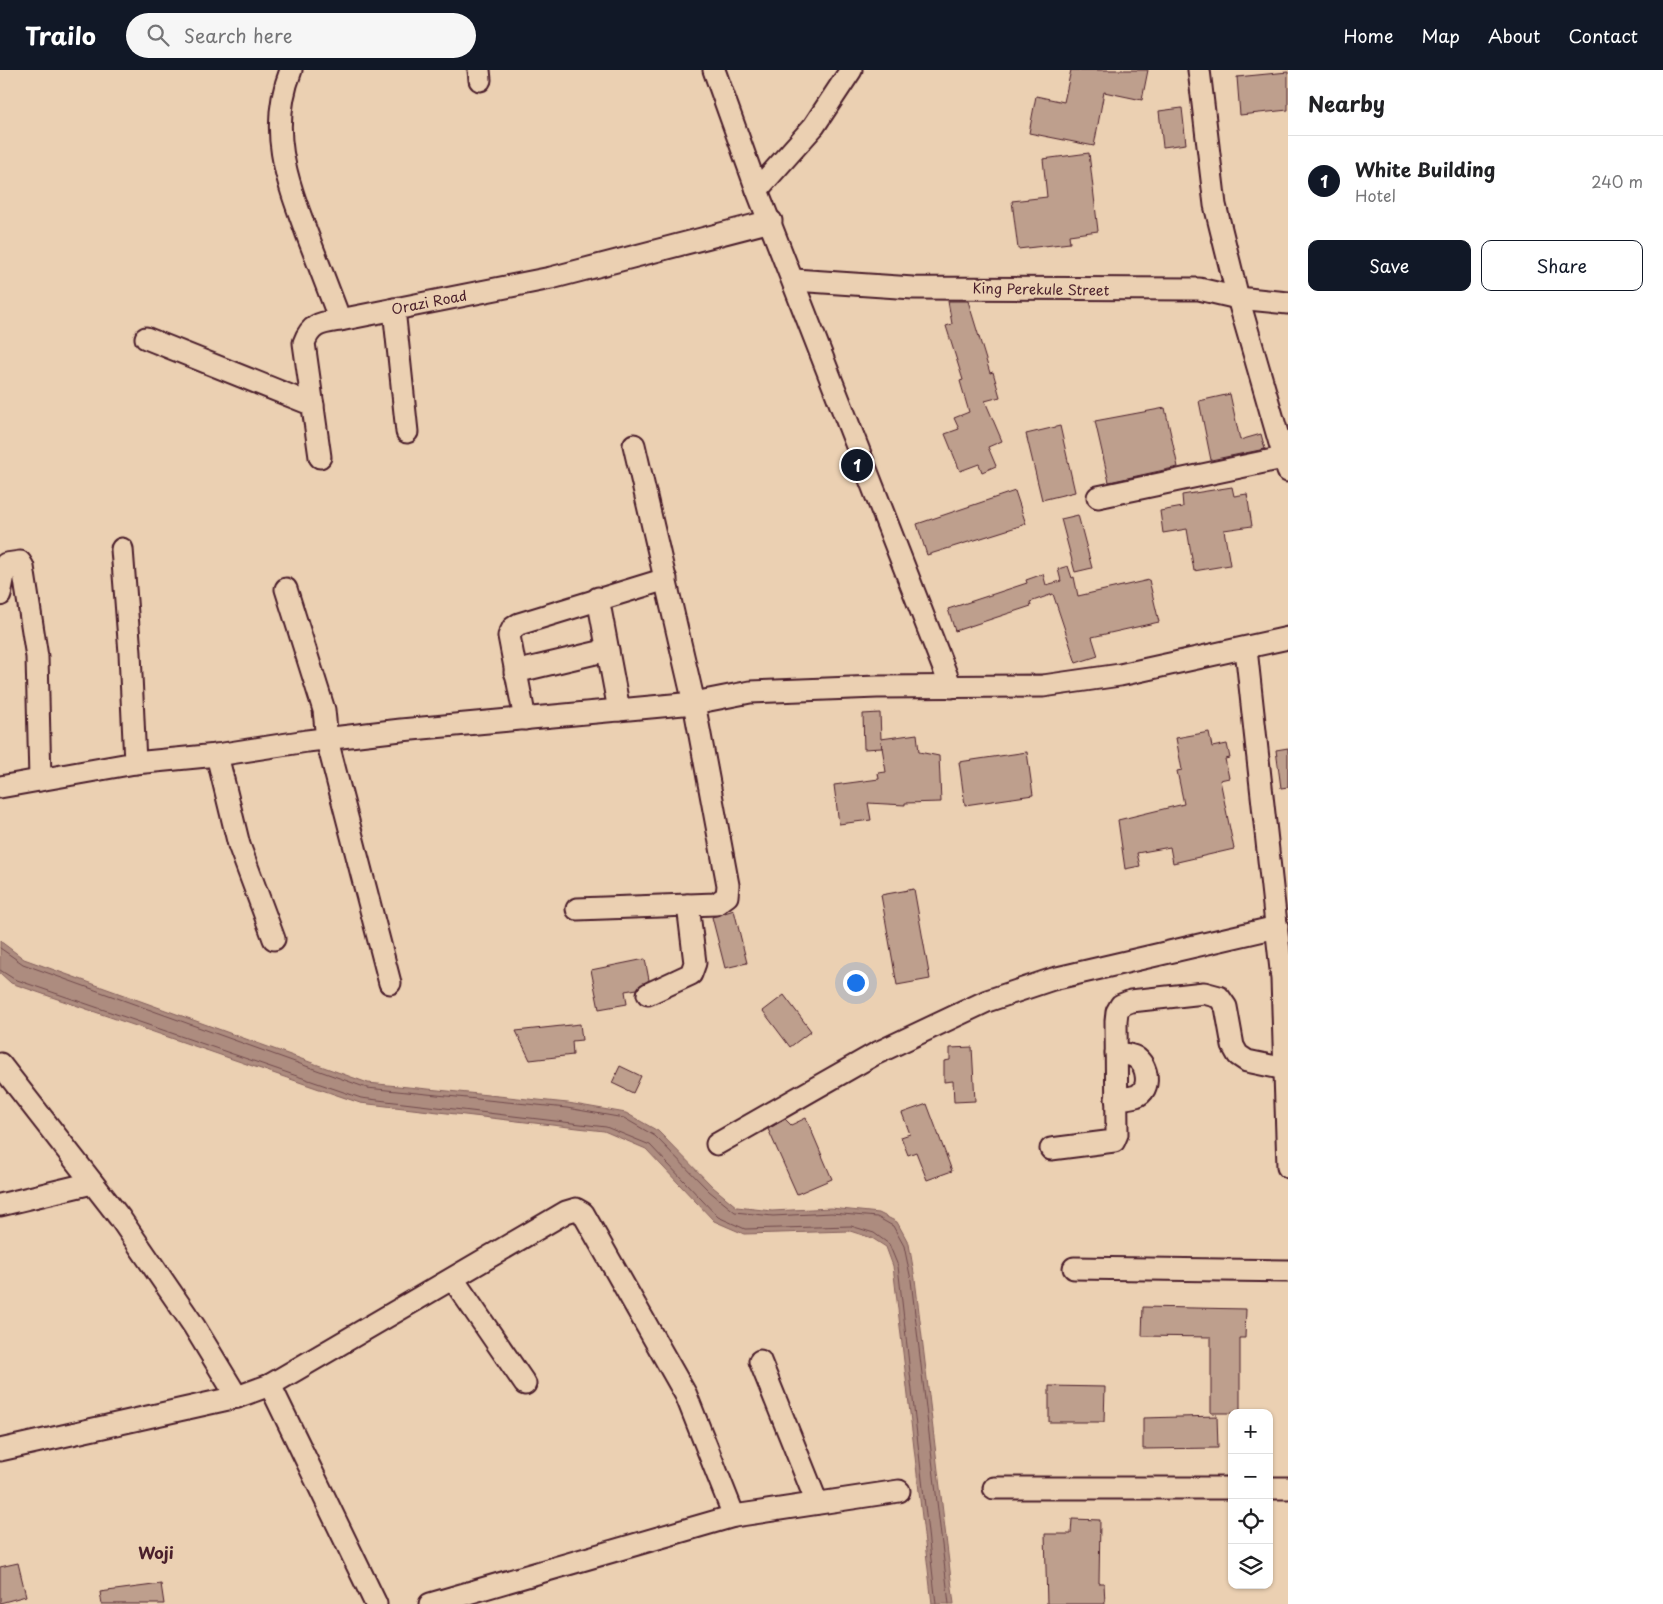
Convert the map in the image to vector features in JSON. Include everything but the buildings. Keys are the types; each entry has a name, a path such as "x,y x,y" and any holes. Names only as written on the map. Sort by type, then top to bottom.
{"street":[{"path":"292,70 284,99 281,122 281,156 288,183 340,320"},
{"path":"714,70 757,190 772,221 951,687"},
{"path":"757,190 814,126 851,70"},
{"path":"1098,497 1286,465 1238,298 1215,205 1199,70"},
{"name":"Orazi Road","path":"320,457 304,343 308,332 320,324 551,278 772,221"},
{"name":"King Perekule Street","path":"794,280 913,288 1199,289 1238,298 1288,303"},
{"path":"394,309 407,432"},
{"path":"146,338 313,405"},
{"path":"577,909 716,904 727,896 728,886 694,702 634,445"},
{"path":"122,549 130,653 135,762"},
{"path":"0,595 6,564 20,562 23,567 37,657 40,780"},
{"path":"525,719 509,636 513,628 519,624 598,598 666,579"},
{"path":"286,589 324,710 326,740 390,983"},
{"path":"598,598 619,710"},
{"path":"0,787 135,762 218,755 326,740 694,702 750,692 1043,686 1120,675 1246,649 1288,638"},
{"path":"1246,649 1282,979 1288,1167"},
{"path":"515,672 608,650"},
{"path":"218,755 239,845 256,886 274,939"},
{"path":"648,994 691,974 695,962 688,905"},
{"path":"717,1144 874,1054 987,1001 1053,979 1277,927"},
{"path":"1051,1149 1114,1141 1116,1134 1116,1012 1121,1004 1131,1001 1204,994 1219,997 1226,1007 1233,1046 1238,1055 1247,1061 1285,1069"},
{"path":"1116,1053 1133,1056 1139,1060 1147,1079 1145,1089 1136,1096 1116,1099"},
{"path":"3,1073 120,1218 194,1326 237,1397"},
{"path":"0,1205 92,1183"},
{"path":"0,1450 237,1397 270,1385 566,1212 576,1209 583,1213 686,1395 734,1516"},
{"path":"1074,1268 1288,1271"},
{"path":"453,1279 525,1384"},
{"path":"760,1361 817,1503"},
{"path":"270,1385 376,1604"},
{"path":"994,1488 1228,1488"},
{"path":"1273,1488 1288,1488"},
{"path":"430,1604 734,1516 899,1491"}],"water":[{"path":"0,941 24,959 368,1083 568,1103 626,1113 658,1131 713,1187 737,1207 772,1211 831,1208 879,1213 897,1222 909,1244 915,1279 954,1604 932,1604 893,1266 886,1247 872,1238 850,1231 744,1234 714,1221 646,1149 604,1131 360,1103 11,983 0,973"}],"place":[{"name":"White Building","path":"857,465"}],"district":[{"name":"Woji","path":"156,1552"}]}
